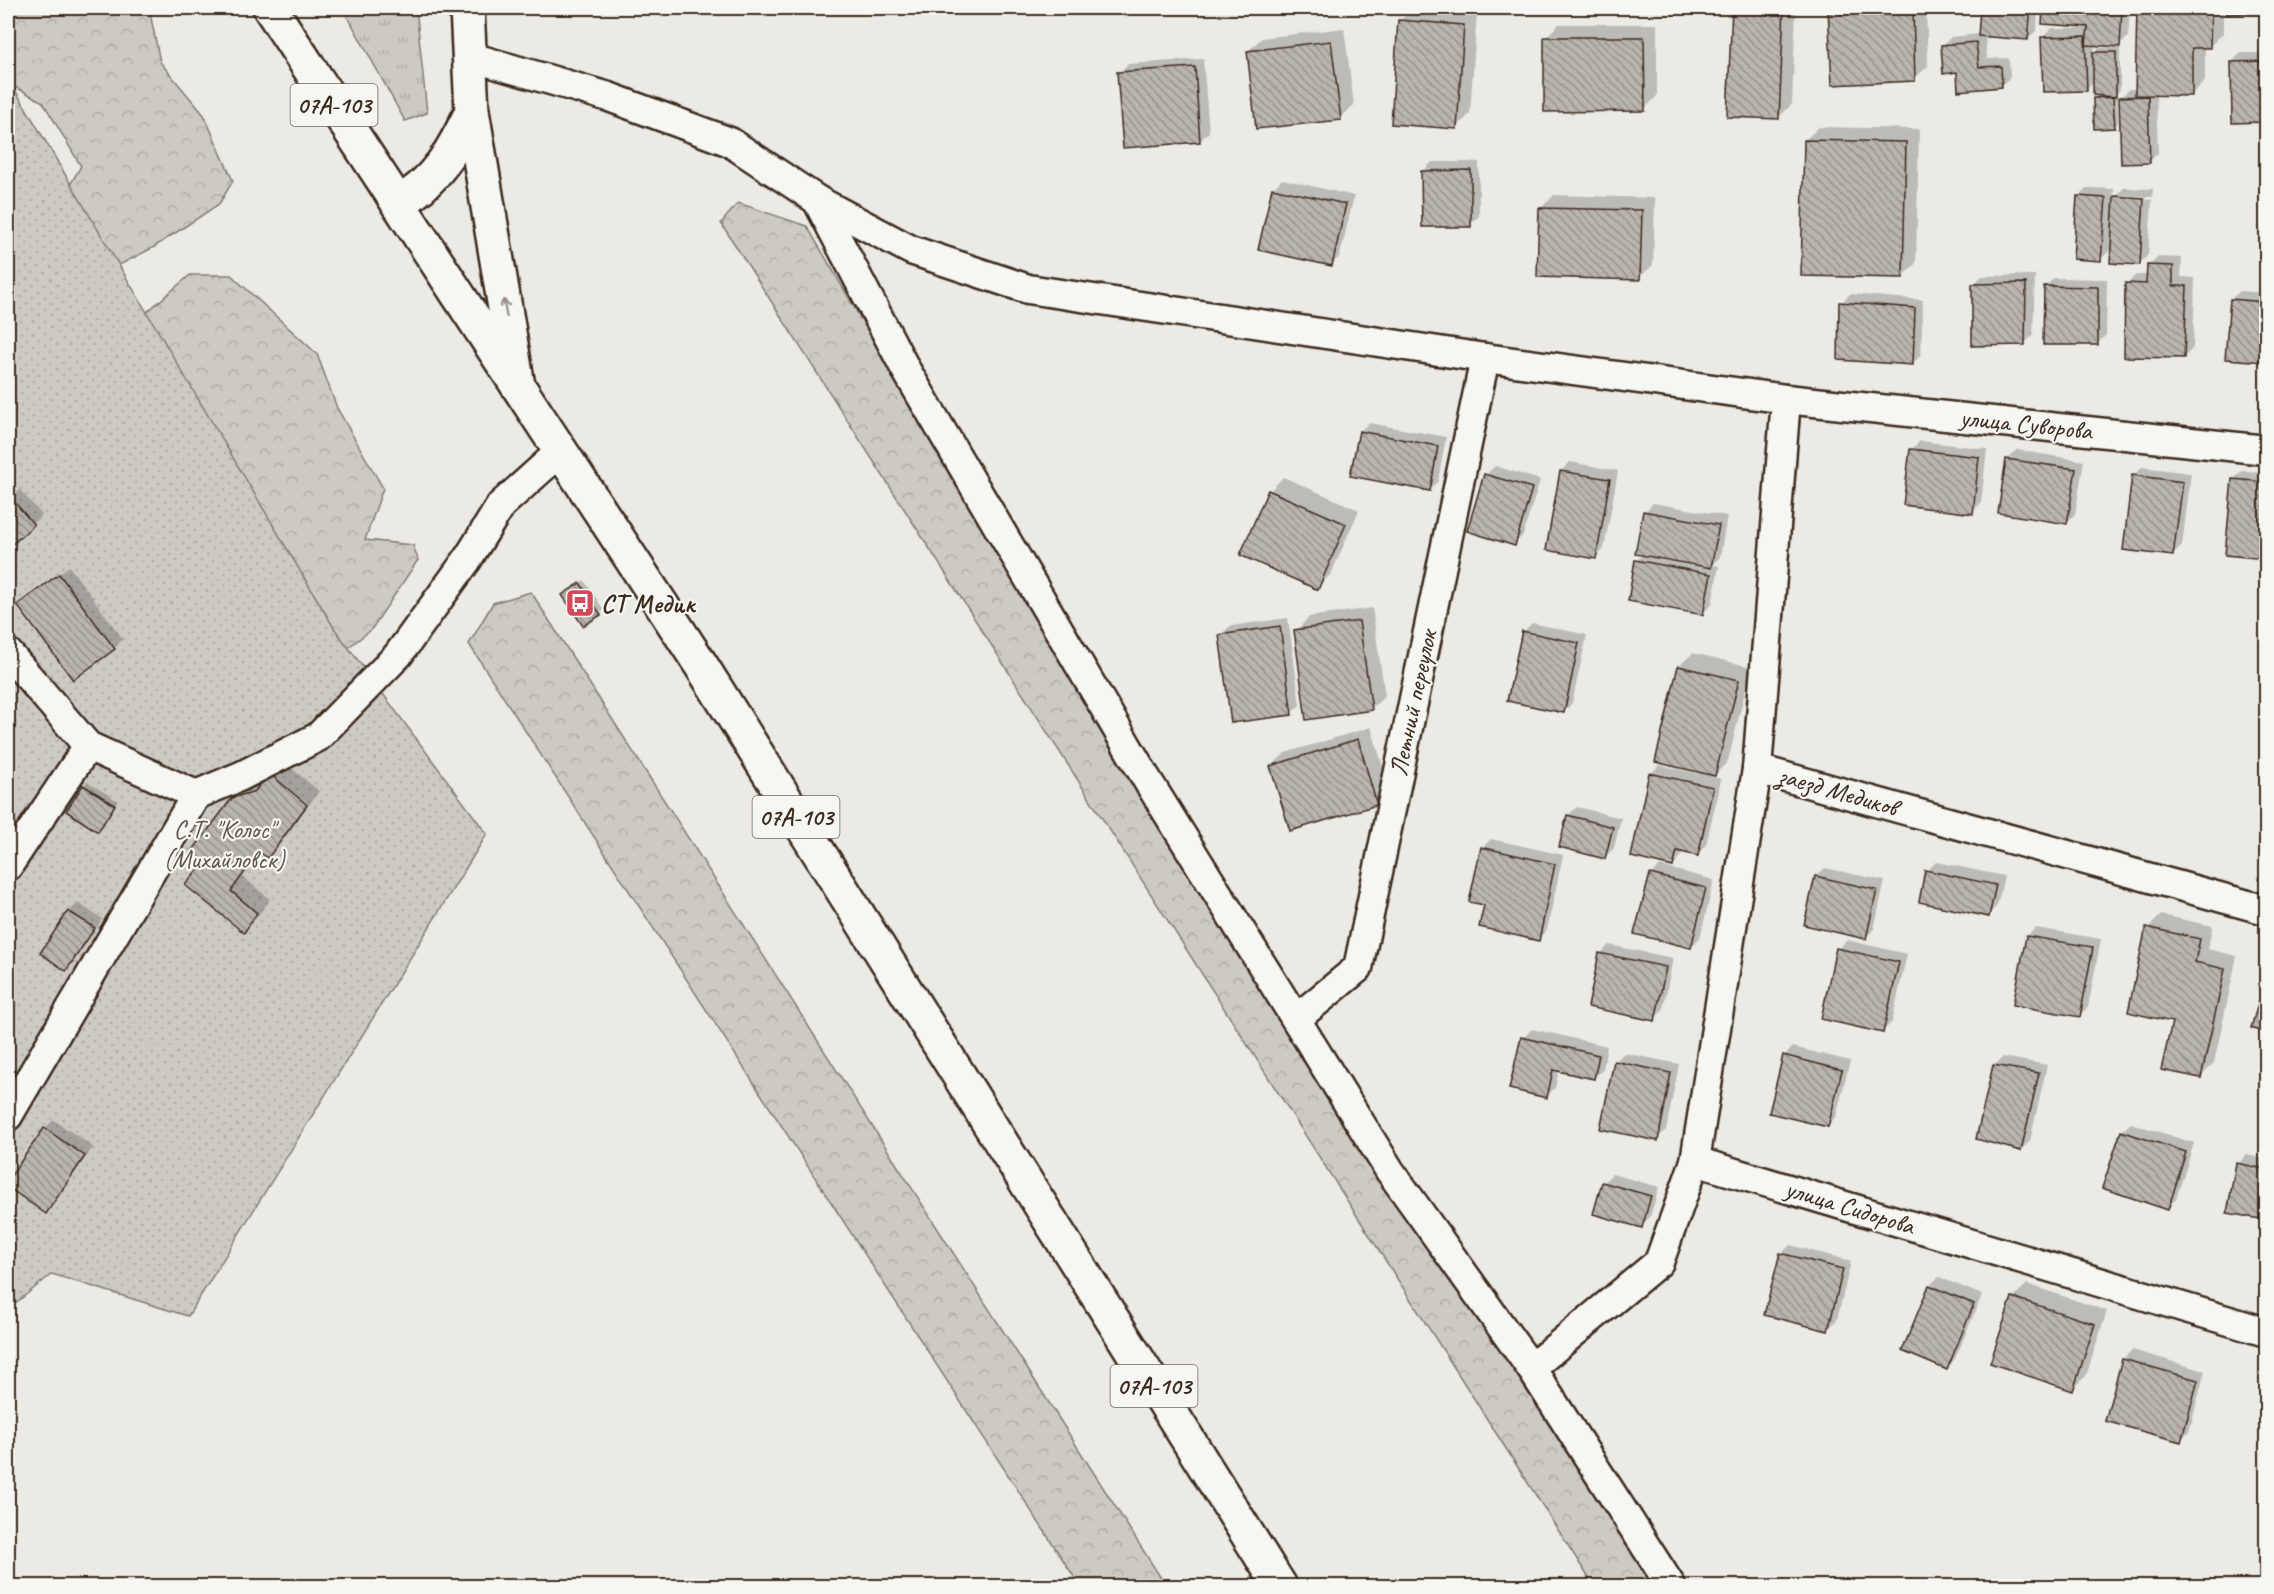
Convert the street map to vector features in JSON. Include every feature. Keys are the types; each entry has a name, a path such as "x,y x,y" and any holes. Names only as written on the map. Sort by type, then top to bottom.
{"main road":[{"name":"07А-103","path":"270,8 701,665 1280,1587"},
{"path":"467,8 472,111 518,386"},
{"path":"398,204 434,176 453,151 472,111"}],"street":[{"name":"улица Суворова","path":"471,57 609,97 730,142 817,200 911,250 1028,289 1485,358 1786,399 2266,450"},
{"path":"817,200 918,390 1146,778 1390,1171 1531,1368 1671,1587"},
{"name":"Летний переулок","path":"1296,1019 1358,968 1485,358"},
{"path":"1757,769 1786,399"},
{"path":"8,1116 196,795 241,776 318,737 398,655 467,560 501,505 561,451"},
{"path":"8,653 88,746 196,795"},
{"path":"8,866 88,746"},
{"name":"заезд Медиков","path":"1695,1161 1757,769 2266,910"},
{"path":"1531,1368 1659,1262 1695,1161"},
{"name":"улица Сидорова","path":"1695,1161 2266,1332"}],"green space":[{"path":"8,8 149,8 160,62 204,115 233,181 219,204 154,247 100,275 56,209 81,166 43,102 8,83"},
{"path":"343,8 416,8 427,113 405,121"},
{"name":"С.Т. \"Колос\" (Михайловск)","path":"8,78 334,628 487,834 188,1316 52,1274 8,1309"},
{"path":"738,203 807,226 895,377 1658,1586 1594,1586 721,223"},
{"path":"190,275 231,275 317,354 337,408 383,488 365,540 413,545 418,560 371,630 325,665 126,330"},
{"path":"531,592 1166,1586 1080,1586 469,644 493,603"}],"building":[{"path":"1732,8 1784,8 1779,119 1727,117"},
{"path":"1828,8 1913,8 1915,81 1832,85"},
{"path":"1980,8 2031,8 2028,40 1978,36"},
{"path":"2043,8 2122,8 2120,47 2086,45 2088,27 2042,24"},
{"path":"2137,8 2211,8 2210,48 2192,48 2192,96 2135,95"},
{"path":"2226,8 2248,8 2249,13 2226,14"},
{"path":"1398,20 1464,25 1457,129 1391,124"},
{"path":"2085,36 2087,91 2043,92 2041,37"},
{"path":"1544,37 1644,37 1645,111 1544,112"},
{"path":"1331,41 1341,120 1256,129 1247,51"},
{"path":"1976,42 1979,67 2001,66 2002,87 1958,91 1957,72 1943,74 1941,45"},
{"path":"2093,52 2116,52 2116,96 2093,95"},
{"path":"2266,61 2266,122 2232,123 2231,62"},
{"path":"1195,67 1200,142 1123,148 1117,72"},
{"path":"2148,96 2150,163 2121,164 2119,97"},
{"path":"2113,97 2115,128 2094,129 2093,98"},
{"path":"1804,140 1906,142 1903,278 1801,276"},
{"path":"1471,170 1471,227 1422,227 1421,171"},
{"path":"1272,188 1346,204 1332,266 1258,250"},
{"path":"2077,196 2106,198 2101,261 2073,259"},
{"path":"2114,196 2144,198 2140,265 2110,263"},
{"path":"1539,208 1642,210 1640,280 1537,277"},
{"path":"2147,265 2173,266 2173,286 2187,286 2184,358 2124,357 2125,283 2146,284"},
{"path":"2026,283 2025,345 1972,346 1972,284"},
{"path":"2044,286 2098,287 2098,345 2043,345"},
{"path":"2230,299 2266,302 2266,362 2225,359"},
{"path":"1839,302 1915,308 1913,365 1838,360"},
{"path":"1359,431 1438,446 1430,491 1350,476"},
{"path":"1910,449 1979,457 1973,514 1903,505"},
{"path":"2006,459 2076,469 2067,524 1998,513"},
{"path":"1560,471 1610,479 1596,559 1546,550"},
{"path":"1484,474 1532,488 1515,546 1467,531"},
{"path":"2132,475 2183,482 2173,556 2123,550"},
{"path":"2232,479 2266,482 2266,559 2225,555"},
{"path":"1268,490 1346,524 1318,590 1240,555"},
{"path":"11,498 34,525 8,548 8,501"},
{"path":"1643,511 1719,525 1711,568 1635,554"},
{"path":"1635,560 1711,574 1703,615 1628,601"},
{"path":"59,574 115,649 73,680 17,605"},
{"path":"580,583 601,615 583,626 562,595"},
{"path":"1359,621 1372,710 1306,720 1294,630"},
{"path":"1280,626 1292,715 1231,723 1219,635"},
{"path":"1522,631 1579,643 1564,713 1507,701"},
{"path":"1678,666 1739,680 1715,776 1655,762"},
{"path":"1358,739 1377,805 1290,831 1270,766"},
{"path":"269,773 307,805 268,858 259,852 231,891 257,913 244,933 185,885 200,868 187,858 232,798 255,791"},
{"path":"1649,773 1713,787 1698,856 1677,851 1673,867 1631,857"},
{"path":"83,785 115,805 98,832 66,811"},
{"path":"1567,815 1613,827 1605,859 1559,847"},
{"path":"1481,847 1555,864 1539,941 1479,927 1484,905 1469,902"},
{"path":"1925,870 1996,885 1989,917 1919,902"},
{"path":"1650,874 1706,888 1691,948 1634,934"},
{"path":"1815,876 1877,890 1866,939 1804,925"},
{"path":"68,911 95,928 66,971 40,953"},
{"path":"2146,927 2200,939 2195,962 2225,969 2201,1078 2161,1070 2172,1022 2128,1012"},
{"path":"2026,936 2093,947 2080,1017 2013,1005"},
{"path":"1836,948 1899,962 1883,1033 1821,1019"},
{"path":"1599,953 1666,967 1655,1021 1588,1007"},
{"path":"2266,976 2266,1033 2251,1028"},
{"path":"1521,1037 1599,1055 1594,1079 1553,1070 1547,1098 1509,1089"},
{"path":"1783,1055 1842,1070 1828,1127 1769,1113"},
{"path":"1614,1061 1671,1073 1658,1141 1600,1129"},
{"path":"1993,1065 2039,1073 2021,1151 1976,1139"},
{"path":"44,1128 85,1156 46,1214 8,1187 8,1180"},
{"path":"2121,1131 2186,1152 2168,1210 2102,1188"},
{"path":"2236,1163 2266,1169 2266,1220 2227,1213"},
{"path":"1602,1182 1651,1196 1642,1228 1593,1214"},
{"path":"1780,1253 1843,1269 1828,1331 1764,1315"},
{"path":"1929,1285 1974,1304 1947,1370 1902,1351"},
{"path":"2012,1297 2095,1324 2073,1391 1990,1363"},
{"path":"2122,1359 2198,1380 2181,1442 2105,1421"}],"place":[{"name":"СТ Медик","path":"580,603"}]}
